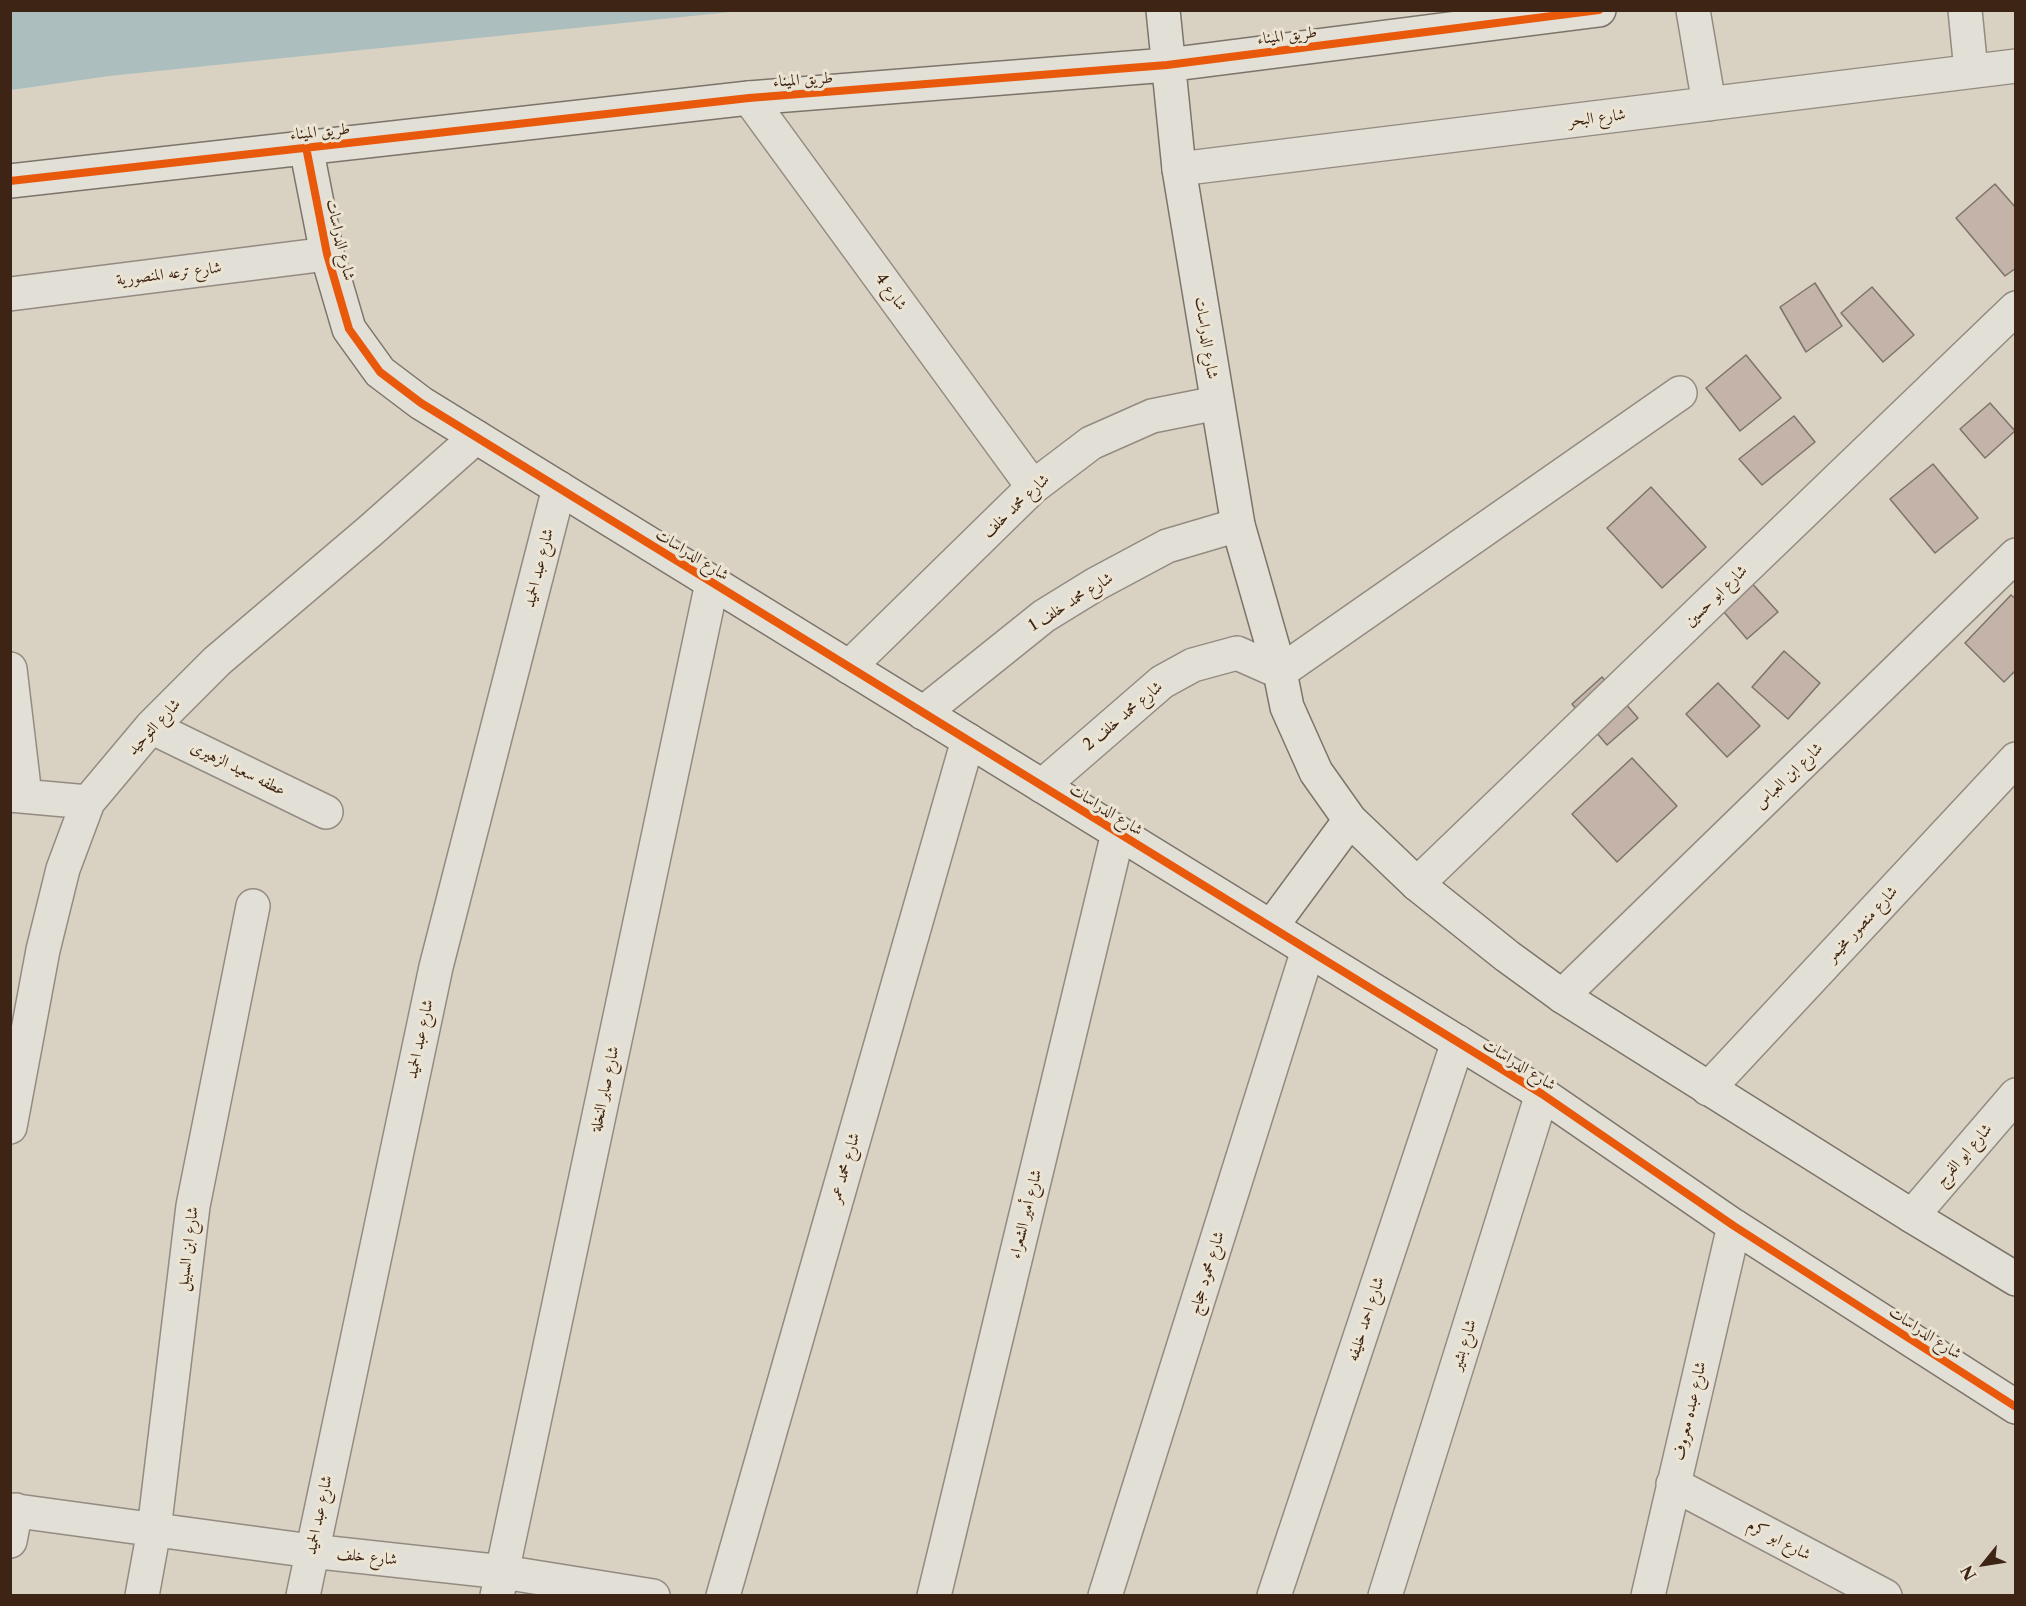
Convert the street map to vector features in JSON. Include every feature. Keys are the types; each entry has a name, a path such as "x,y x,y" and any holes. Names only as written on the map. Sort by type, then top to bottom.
{"street":[{"name":"شارع الدراسات","path":"1163,10 1179,169 1238,525 1280,672 1287,707 1316,772 1350,820 1417,884 1507,956 1562,996 2016,1279"},
{"name":"طريق الميناء","path":"10,181 749,98 1167,65 1599,10"},
{"path":"1693,10 1709,104"},
{"path":"1965,10 1971,71"},
{"name":"شارع البحر","path":"1179,169 2016,66"},
{"name":"شارع 4","path":"749,98 1033,487"},
{"name":"شارع الدراسات","path":"306,147 327,254 349,329 380,372 421,403 1542,1094 1734,1226 2016,1407"},
{"name":"شارع ترعه المنصورية","path":"10,294 327,254"},
{"name":"شارع ابو حسين","path":"1417,884 2016,308"},
{"path":"1280,672 1680,393"},
{"name":"شارع محمد خلف","path":"849,667 1033,487 1091,443 1152,416 1217,404"},
{"name":"شارع التوحيد","path":"10,1126 43,950 63,868 88,802 151,727 217,662 476,437"},
{"name":"شارع عبد الحميد","path":"303,1596 436,967 559,488"},
{"name":"شارع محمد خلف 1","path":"923,713 1044,616 1096,584 1167,546 1238,525"},
{"name":"شارع ابن العباس","path":"1562,996 2016,555"},
{"name":"شارع صابر النخلة","path":"500,1584 712,583"},
{"name":"شارع محمد خلف 2","path":"1042,786 1162,682 1193,665 1237,653 1280,672"},
{"path":"10,669 18,796 88,802"},
{"name":"عطفه سعيد الزهيرى","path":"151,727 326,812"},
{"name":"شارع محمد عمر","path":"723,1596 968,740"},
{"name":"شارع منصور مخيمر","path":"1708,1089 2016,759"},
{"path":"1271,927 1350,820"},
{"name":"شارع أمير الشعراء","path":"934,1596 1118,833"},
{"name":"شارع ابن السبيل","path":"142,1596 154,1530 193,1206 253,906"},
{"name":"شارع محمود حجاج","path":"1105,1596 1308,950"},
{"name":"شارع احمد خليفه","path":"1274,1596 1458,1042"},
{"name":"شارع بشير","path":"1385,1596 1542,1094"},
{"name":"شارع ابو الفرج","path":"1912,1216 2016,1095"},
{"name":"شارع عبده معروف","path":"1648,1596 1734,1226"},
{"name":"شارع ابو كرم","path":"1673,1484 1885,1596"},
{"name":"شارع خلف","path":"12,1520 154,1530 311,1551 500,1584 653,1596"}],"shaded area":[{"path":"10,11 740,11 109,76 11,90"}],"building":[{"path":"1995,184 2016,208 2016,268 2005,276 1956,218"},
{"path":"1815,283 1842,326 1806,352 1780,307"},
{"path":"1872,287 1914,335 1883,362 1841,313"},
{"path":"1746,355 1781,398 1740,431 1706,388"},
{"path":"1990,403 2015,431 1985,458 1960,429"},
{"path":"1794,416 1815,442 1762,485 1739,459"},
{"path":"1933,464 1978,518 1935,553 1890,499"},
{"path":"1651,487 1706,547 1662,588 1607,528"},
{"path":"1748,579 1778,612 1747,639 1718,605"},
{"path":"2011,595 2016,599 2016,670 2004,682 1965,643"},
{"path":"1784,651 1820,683 1788,719 1752,687"},
{"path":"1602,677 1638,718 1607,745 1572,704"},
{"path":"1718,683 1760,726 1727,757 1686,714"},
{"path":"1632,758 1677,806 1617,862 1572,814"}],"cycle path":[{"path":"10,181 749,98 1167,65 1599,10"},
{"path":"306,147 327,254 349,329 380,372 421,403 1542,1094 1734,1226 2016,1407"}]}
